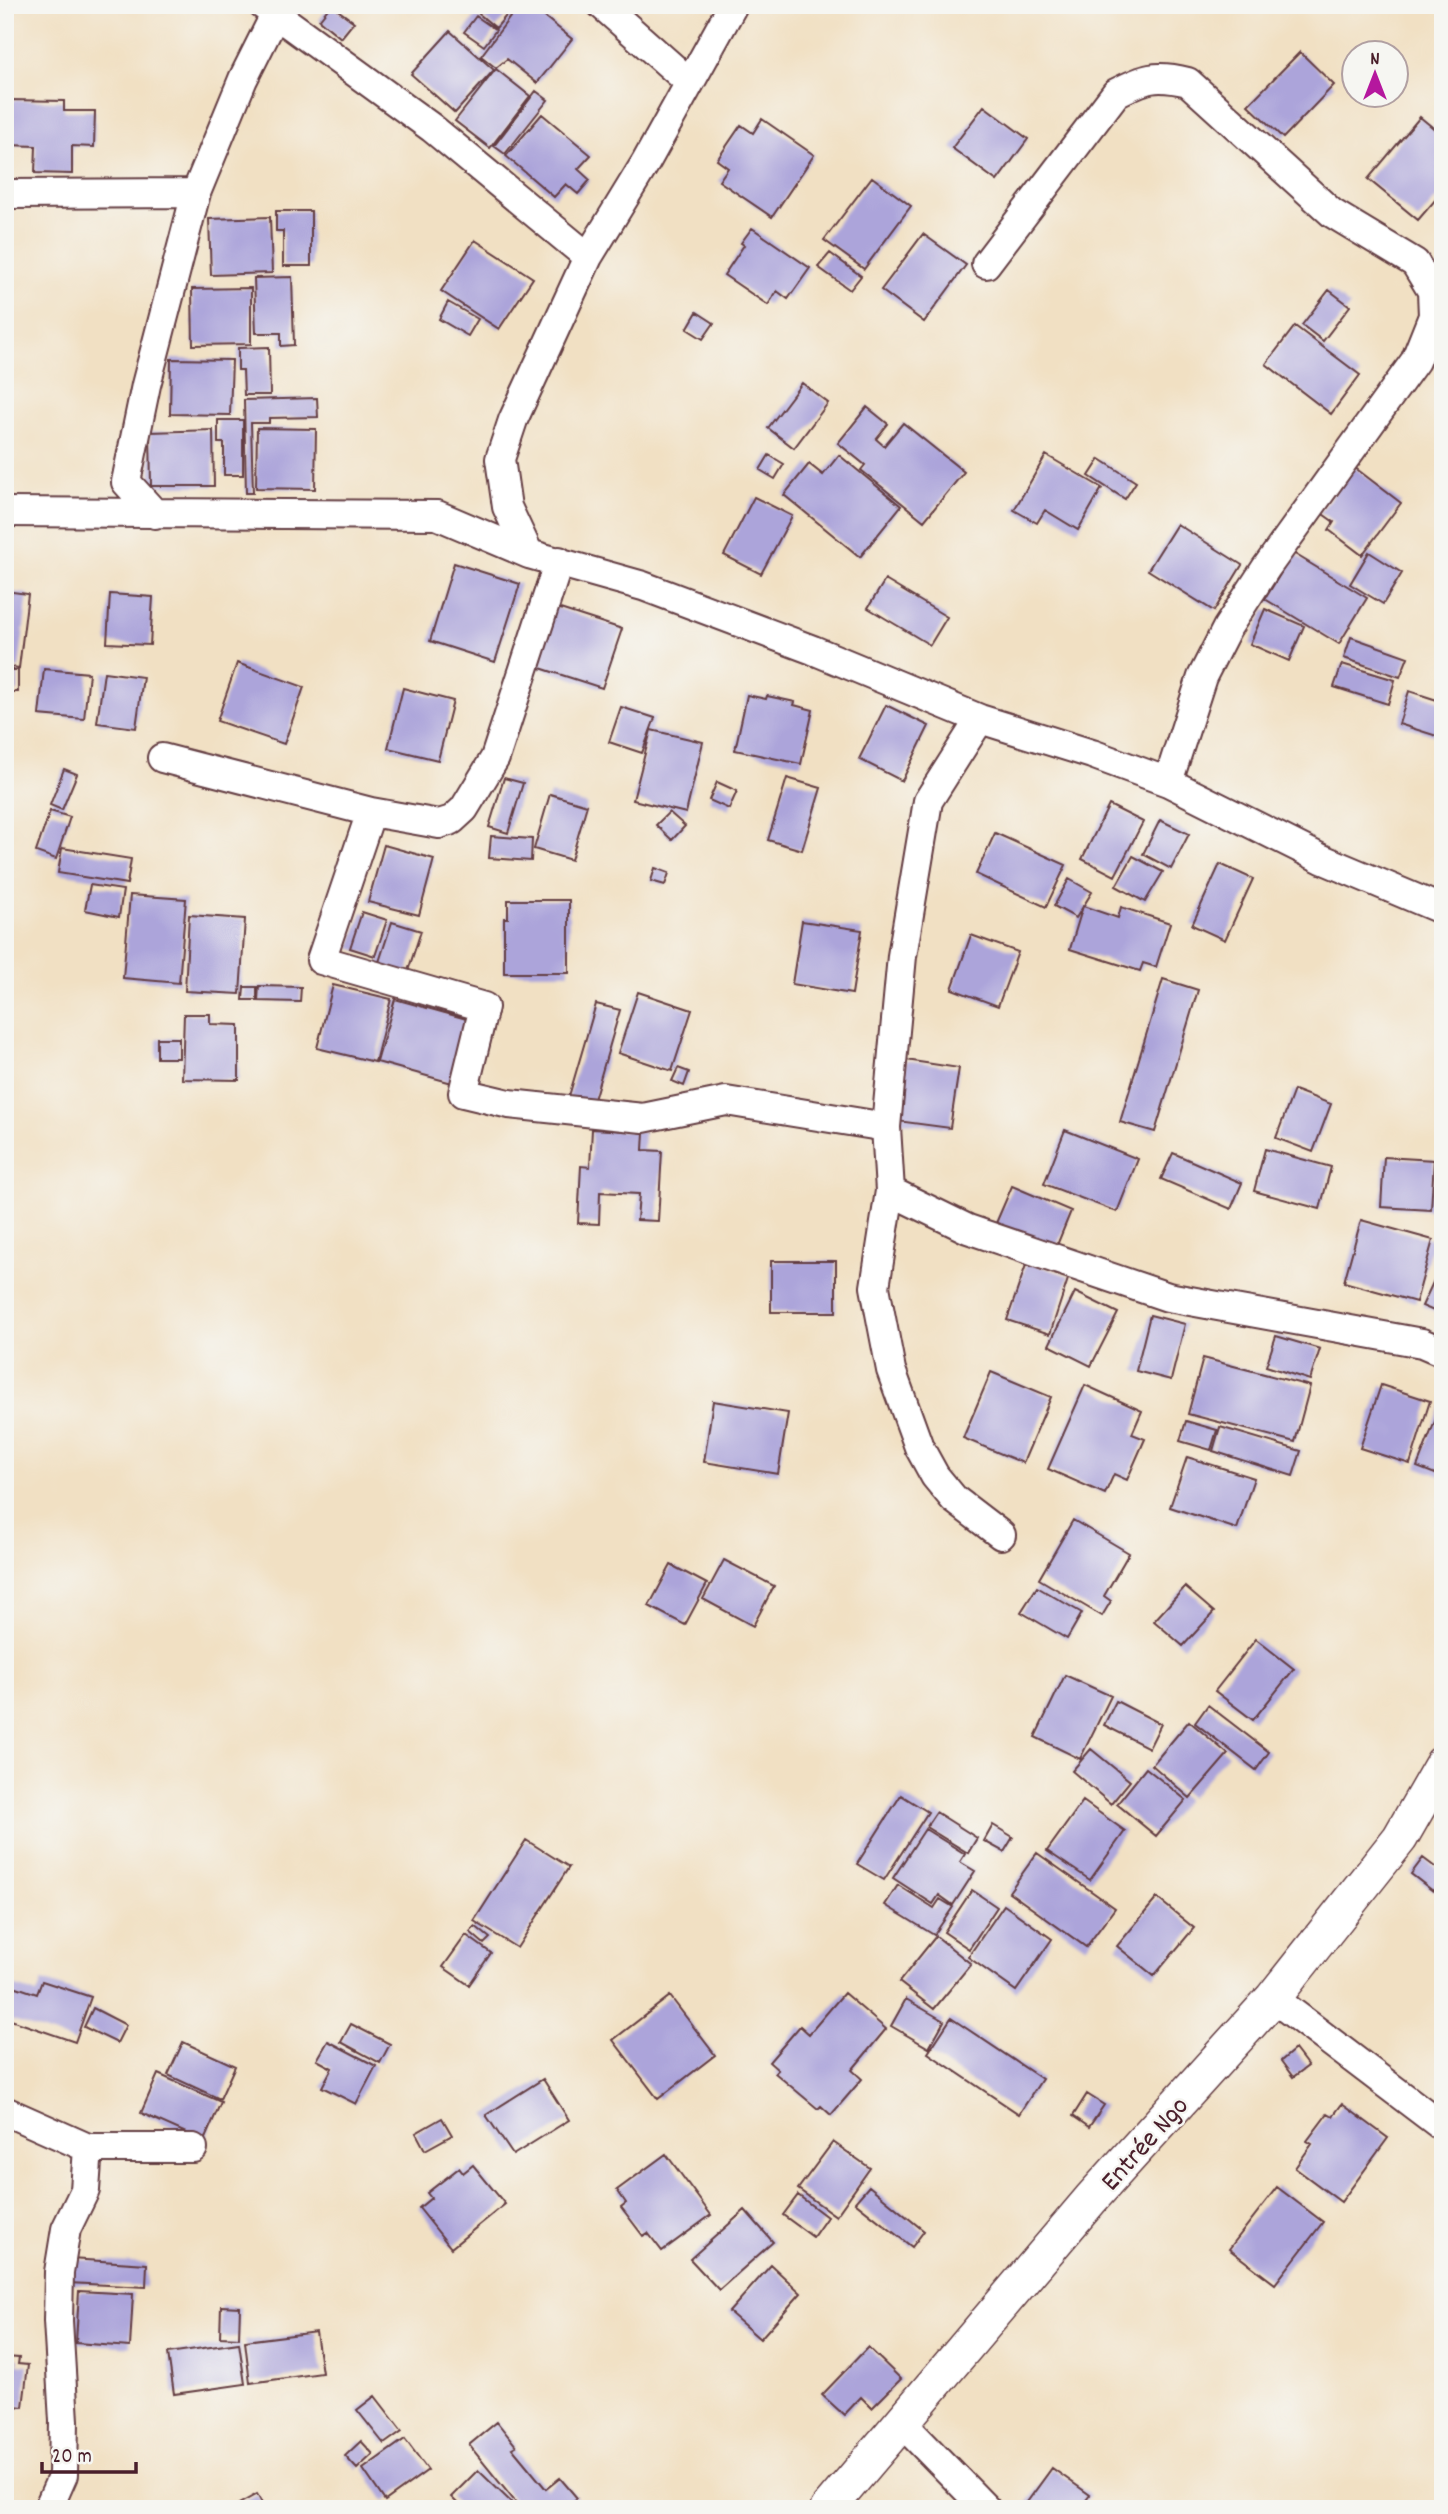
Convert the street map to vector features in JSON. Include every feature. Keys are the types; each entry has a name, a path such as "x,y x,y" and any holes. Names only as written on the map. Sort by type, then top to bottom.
{"street":[{"path":"602,5 689,82"},
{"path":"529,554 507,507 500,459 513,421 588,257 646,162 733,5"},
{"path":"155,514 125,482 146,385 196,193 269,10 432,128 588,257"},
{"path":"986,264 1116,93 1139,81 1165,76 1188,82 1332,213 1415,263 1432,291 1433,316 1415,361 1266,568 1227,628 1202,677 1168,782"},
{"path":"5,194 196,193"},
{"path":"5,512 438,515 529,554 643,586 695,605 980,719 1093,754 1168,782 1322,859 1443,910"},
{"path":"162,758 371,812 439,824 452,820 464,809 495,758 559,561"},
{"path":"980,719 928,801 902,956 886,1127 890,1191 875,1287 891,1370 919,1447 935,1476 954,1499 1001,1535"},
{"path":"371,812 321,960 484,1007 463,1093 509,1104 643,1118 726,1101 886,1127"},
{"path":"890,1191 968,1229 1168,1297 1422,1343 1443,1352"},
{"name":"Entrée Ngo","path":"828,2509 1091,2199 1273,1998 1400,1838 1443,1763"},
{"path":"1273,1998 1443,2127"},
{"path":"5,2111 88,2148 193,2148"},
{"path":"48,2509 63,2475 59,2272 66,2229 85,2190 88,2148"},
{"path":"901,2422 986,2509"}],"building":[{"path":"331,5 354,22 341,38 319,20"},
{"path":"486,5 515,5 496,28 479,14"},
{"path":"519,5 530,5 572,39 537,83 507,59 496,68 481,56"},
{"path":"476,16 496,30 484,46 464,32"},
{"path":"450,31 494,70 455,113 411,74"},
{"path":"1300,52 1334,85 1283,138 1248,105"},
{"path":"496,69 530,96 490,148 455,121"},
{"path":"536,91 548,100 505,154 494,146"},
{"path":"9,100 64,101 64,111 95,111 94,147 72,146 72,174 35,173 36,146 8,145"},
{"path":"984,106 1028,139 997,181 952,148"},
{"path":"542,114 591,155 578,169 590,180 578,194 566,184 554,197 506,156"},
{"path":"1420,117 1443,136 1443,191 1418,220 1368,179"},
{"path":"762,119 814,155 772,217 719,181 728,168 717,160 741,125 753,133"},
{"path":"872,177 911,206 864,269 824,240"},
{"path":"276,211 311,211 311,266 283,266 283,231 276,231"},
{"path":"270,217 272,273 211,275 209,219"},
{"path":"752,228 810,268 788,299 777,291 768,305 724,275"},
{"path":"923,234 966,265 924,322 881,290"},
{"path":"475,240 533,278 499,329 441,291"},
{"path":"830,253 861,276 850,290 818,267"},
{"path":"292,277 294,345 281,346 281,333 256,333 254,278"},
{"path":"251,288 251,344 193,345 192,289"},
{"path":"1329,290 1350,306 1323,341 1302,325"},
{"path":"448,302 478,319 468,336 439,319"},
{"path":"697,312 714,323 703,339 687,329"},
{"path":"1295,326 1360,375 1331,414 1266,364"},
{"path":"269,347 270,395 244,395 243,370 238,370 238,348"},
{"path":"171,359 232,360 230,415 170,414"},
{"path":"802,383 828,403 794,448 768,428"},
{"path":"317,398 318,417 269,418 269,423 251,423 253,493 246,493 244,400"},
{"path":"867,407 888,424 876,439 884,446 903,423 964,472 924,521 861,470 865,465 838,443"},
{"path":"218,420 243,420 243,475 224,475 224,443 218,443"},
{"path":"257,428 316,429 315,489 256,488"},
{"path":"213,430 214,486 151,486 150,432"},
{"path":"769,455 784,464 775,479 760,470"},
{"path":"839,455 901,506 860,557 784,495 809,464 823,475"},
{"path":"1046,455 1102,488 1078,530 1045,510 1037,523 1014,510"},
{"path":"1100,459 1136,482 1125,499 1089,476"},
{"path":"1354,467 1401,503 1362,555 1329,530 1334,522 1320,512"},
{"path":"754,497 792,516 761,574 724,555"},
{"path":"1177,524 1242,565 1214,611 1148,570"},
{"path":"1369,552 1402,573 1383,604 1350,584"},
{"path":"1293,553 1367,598 1339,644 1265,599"},
{"path":"454,563 520,584 495,662 430,641"},
{"path":"885,580 947,617 930,645 868,608"},
{"path":"5,591 28,594 19,668 5,666"},
{"path":"110,594 153,597 150,645 107,643"},
{"path":"554,607 622,629 602,688 534,666"},
{"path":"1265,609 1304,626 1289,661 1250,644"},
{"path":"1351,637 1408,657 1400,677 1344,658"},
{"path":"237,663 304,687 284,744 217,721"},
{"path":"1342,664 1395,680 1388,704 1334,687"},
{"path":"44,669 89,673 84,719 39,715"},
{"path":"5,670 18,670 18,692 5,692"},
{"path":"104,672 143,677 136,728 97,723"},
{"path":"403,688 453,701 438,760 388,748"},
{"path":"1409,691 1440,701 1443,694 1443,738 1399,724"},
{"path":"747,695 795,702 794,705 813,710 801,764 735,750"},
{"path":"886,705 929,726 902,781 859,759"},
{"path":"621,707 655,718 642,753 609,742"},
{"path":"651,730 703,742 686,813 633,800"},
{"path":"64,769 77,774 62,810 50,805"},
{"path":"504,778 523,783 508,833 489,827"},
{"path":"787,778 821,788 802,850 768,840"},
{"path":"717,782 737,791 729,809 709,800"},
{"path":"550,794 587,805 571,860 534,849"},
{"path":"1109,805 1143,822 1115,876 1082,859"},
{"path":"50,811 70,817 56,859 36,852"},
{"path":"669,812 685,826 672,840 656,825"},
{"path":"1160,820 1189,834 1171,869 1143,854"},
{"path":"995,833 1066,865 1046,907 976,874"},
{"path":"491,836 532,839 531,861 489,858"},
{"path":"384,845 434,859 419,915 368,902"},
{"path":"62,848 131,859 127,884 58,873"},
{"path":"1133,856 1163,872 1145,902 1116,886"},
{"path":"1220,864 1253,879 1225,940 1192,925"},
{"path":"655,868 669,873 665,885 651,881"},
{"path":"1069,879 1092,892 1076,918 1054,906"},
{"path":"90,885 123,890 119,917 85,910"},
{"path":"130,895 186,899 179,983 123,978"},
{"path":"508,900 569,900 569,973 504,973 504,918 508,918"},
{"path":"1083,906 1118,918 1121,907 1170,923 1156,967 1143,963 1140,971 1070,949"},
{"path":"362,912 387,920 375,956 350,948"},
{"path":"189,915 245,919 240,994 185,991"},
{"path":"802,921 862,930 852,994 792,984"},
{"path":"392,922 421,931 407,974 378,965"},
{"path":"971,935 1018,952 998,1006 952,989"},
{"path":"1163,979 1198,990 1155,1132 1120,1122"},
{"path":"333,985 391,999 375,1062 317,1048"},
{"path":"259,986 301,987 300,1002 258,1001"},
{"path":"244,987 257,987 257,1000 243,1000"},
{"path":"638,992 692,1010 672,1071 618,1053"},
{"path":"395,999 470,1020 452,1083 377,1062"},
{"path":"596,1004 620,1010 591,1110 567,1103"},
{"path":"184,1014 210,1014 210,1024 239,1025 239,1080 182,1079"},
{"path":"157,1038 179,1038 179,1058 157,1058"},
{"path":"906,1060 959,1068 950,1128 897,1121"},
{"path":"678,1068 689,1072 684,1086 672,1081"},
{"path":"1294,1090 1331,1104 1313,1152 1276,1138"},
{"path":"592,1129 644,1132 643,1150 662,1151 658,1221 637,1220 639,1194 600,1192 599,1224 578,1223 581,1166 590,1167"},
{"path":"1065,1130 1138,1159 1117,1212 1044,1184"},
{"path":"1265,1149 1331,1167 1320,1209 1254,1191"},
{"path":"1173,1153 1242,1183 1231,1209 1161,1179"},
{"path":"1384,1157 1434,1160 1431,1210 1381,1207"},
{"path":"1012,1186 1071,1211 1053,1255 993,1230"},
{"path":"1361,1220 1433,1240 1416,1302 1344,1282"},
{"path":"771,1261 836,1261 836,1312 771,1312"},
{"path":"1443,1261 1443,1315 1422,1306"},
{"path":"1027,1262 1069,1276 1050,1334 1007,1320"},
{"path":"1075,1292 1118,1313 1091,1366 1049,1345"},
{"path":"1150,1315 1185,1324 1171,1380 1136,1371"},
{"path":"1276,1336 1320,1349 1310,1380 1266,1366"},
{"path":"1203,1358 1310,1386 1295,1442 1188,1414"},
{"path":"991,1372 1051,1397 1023,1463 963,1438"},
{"path":"1085,1385 1142,1411 1132,1434 1145,1439 1127,1480 1114,1474 1105,1494 1048,1469"},
{"path":"1381,1385 1430,1401 1410,1464 1360,1448"},
{"path":"713,1401 788,1413 778,1474 704,1462"},
{"path":"1443,1401 1443,1477 1417,1467"},
{"path":"1186,1421 1217,1430 1211,1450 1180,1441"},
{"path":"1220,1427 1301,1451 1293,1476 1213,1451"},
{"path":"1187,1457 1254,1478 1237,1529 1170,1507"},
{"path":"1073,1520 1129,1553 1104,1596 1111,1601 1102,1616 1039,1579"},
{"path":"724,1560 774,1586 753,1626 703,1599"},
{"path":"671,1565 707,1584 685,1625 649,1606"},
{"path":"1037,1587 1082,1613 1067,1639 1021,1612"},
{"path":"1185,1587 1214,1612 1183,1646 1154,1621"},
{"path":"1256,1639 1294,1669 1253,1720 1215,1691"},
{"path":"1065,1675 1111,1696 1080,1759 1035,1737"},
{"path":"1116,1701 1161,1724 1149,1748 1104,1725"},
{"path":"1208,1705 1269,1752 1256,1770 1195,1723"},
{"path":"1189,1721 1228,1754 1190,1798 1152,1765"},
{"path":"1091,1749 1130,1781 1111,1804 1072,1771"},
{"path":"1146,1768 1186,1800 1156,1836 1117,1804"},
{"path":"901,1795 928,1812 884,1880 857,1864"},
{"path":"1083,1801 1125,1831 1090,1880 1047,1851"},
{"path":"936,1812 977,1838 968,1853 926,1827"},
{"path":"993,1825 1013,1837 1004,1852 984,1841"},
{"path":"925,1829 965,1854 960,1862 975,1871 953,1905 939,1895 933,1904 893,1878"},
{"path":"526,1840 569,1867 517,1948 474,1921"},
{"path":"1037,1853 1115,1908 1086,1947 1009,1892"},
{"path":"1423,1858 1443,1873 1443,1878 1433,1891 1411,1874"},
{"path":"898,1885 934,1908 940,1899 953,1907 934,1935 885,1905"},
{"path":"972,1890 997,1907 969,1949 944,1932"},
{"path":"1157,1898 1194,1928 1154,1976 1117,1946"},
{"path":"1004,1905 1052,1939 1016,1991 968,1957"},
{"path":"475,1926 490,1938 484,1944 470,1932"},
{"path":"466,1935 491,1953 469,1985 443,1967"},
{"path":"936,1936 971,1964 934,2009 899,1982"},
{"path":"42,1981 91,1997 75,2042 5,2018 5,1983 37,1994"},
{"path":"844,1993 886,2029 852,2070 862,2079 831,2115 821,2106 818,2109 775,2073 778,2070 769,2062 800,2026 809,2034"},
{"path":"670,1996 715,2055 658,2099 613,2040"},
{"path":"906,1999 944,2021 929,2048 891,2026"},
{"path":"93,2008 126,2025 117,2043 84,2027"},
{"path":"951,2018 1042,2079 1019,2114 928,2053"},
{"path":"351,2024 390,2044 380,2063 341,2042"},
{"path":"328,2041 376,2066 356,2104 322,2087 332,2068 317,2060"},
{"path":"183,2042 235,2066 220,2099 168,2075"},
{"path":"1295,2049 1308,2066 1293,2077 1281,2061"},
{"path":"158,2074 221,2102 204,2141 141,2113"},
{"path":"543,2079 569,2120 513,2155 486,2115"},
{"path":"1087,2094 1104,2105 1089,2127 1073,2116"},
{"path":"1342,2104 1388,2138 1341,2202 1295,2168 1312,2144 1307,2141 1328,2113 1333,2116"},
{"path":"442,2118 452,2135 425,2150 416,2133"},
{"path":"833,2142 870,2168 836,2216 798,2189"},
{"path":"666,2154 711,2215 662,2251 648,2233 643,2236 621,2207 626,2203 617,2190"},
{"path":"473,2165 505,2204 451,2248 419,2208 431,2198 427,2193 459,2168 463,2173"},
{"path":"869,2186 924,2231 912,2247 855,2202"},
{"path":"1277,2187 1323,2222 1275,2284 1229,2249"},
{"path":"798,2195 827,2217 813,2237 783,2215"},
{"path":"745,2210 773,2242 719,2290 690,2259"},
{"path":"70,2259 147,2264 146,2287 69,2283"},
{"path":"771,2265 801,2293 760,2339 729,2312"},
{"path":"79,2291 133,2294 130,2347 76,2343"},
{"path":"221,2306 240,2307 239,2338 220,2337"},
{"path":"316,2332 322,2373 250,2383 245,2341"},
{"path":"239,2343 245,2384 174,2394 168,2353"},
{"path":"868,2347 901,2379 872,2408 861,2397 844,2415 822,2395"},
{"path":"5,2357 19,2358 18,2364 28,2365 23,2407 5,2405"},
{"path":"375,2396 402,2431 384,2444 357,2410"},
{"path":"497,2422 516,2446 512,2448 546,2489 560,2478 577,2498 564,2509 521,2509 469,2445"},
{"path":"405,2439 428,2470 385,2501 363,2469"},
{"path":"361,2441 373,2454 357,2469 345,2456"},
{"path":"1052,2468 1090,2495 1079,2509 1022,2509"},
{"path":"478,2470 511,2502 504,2509 463,2509 451,2497"},
{"path":"257,2494 265,2509 241,2509 239,2504"}]}
